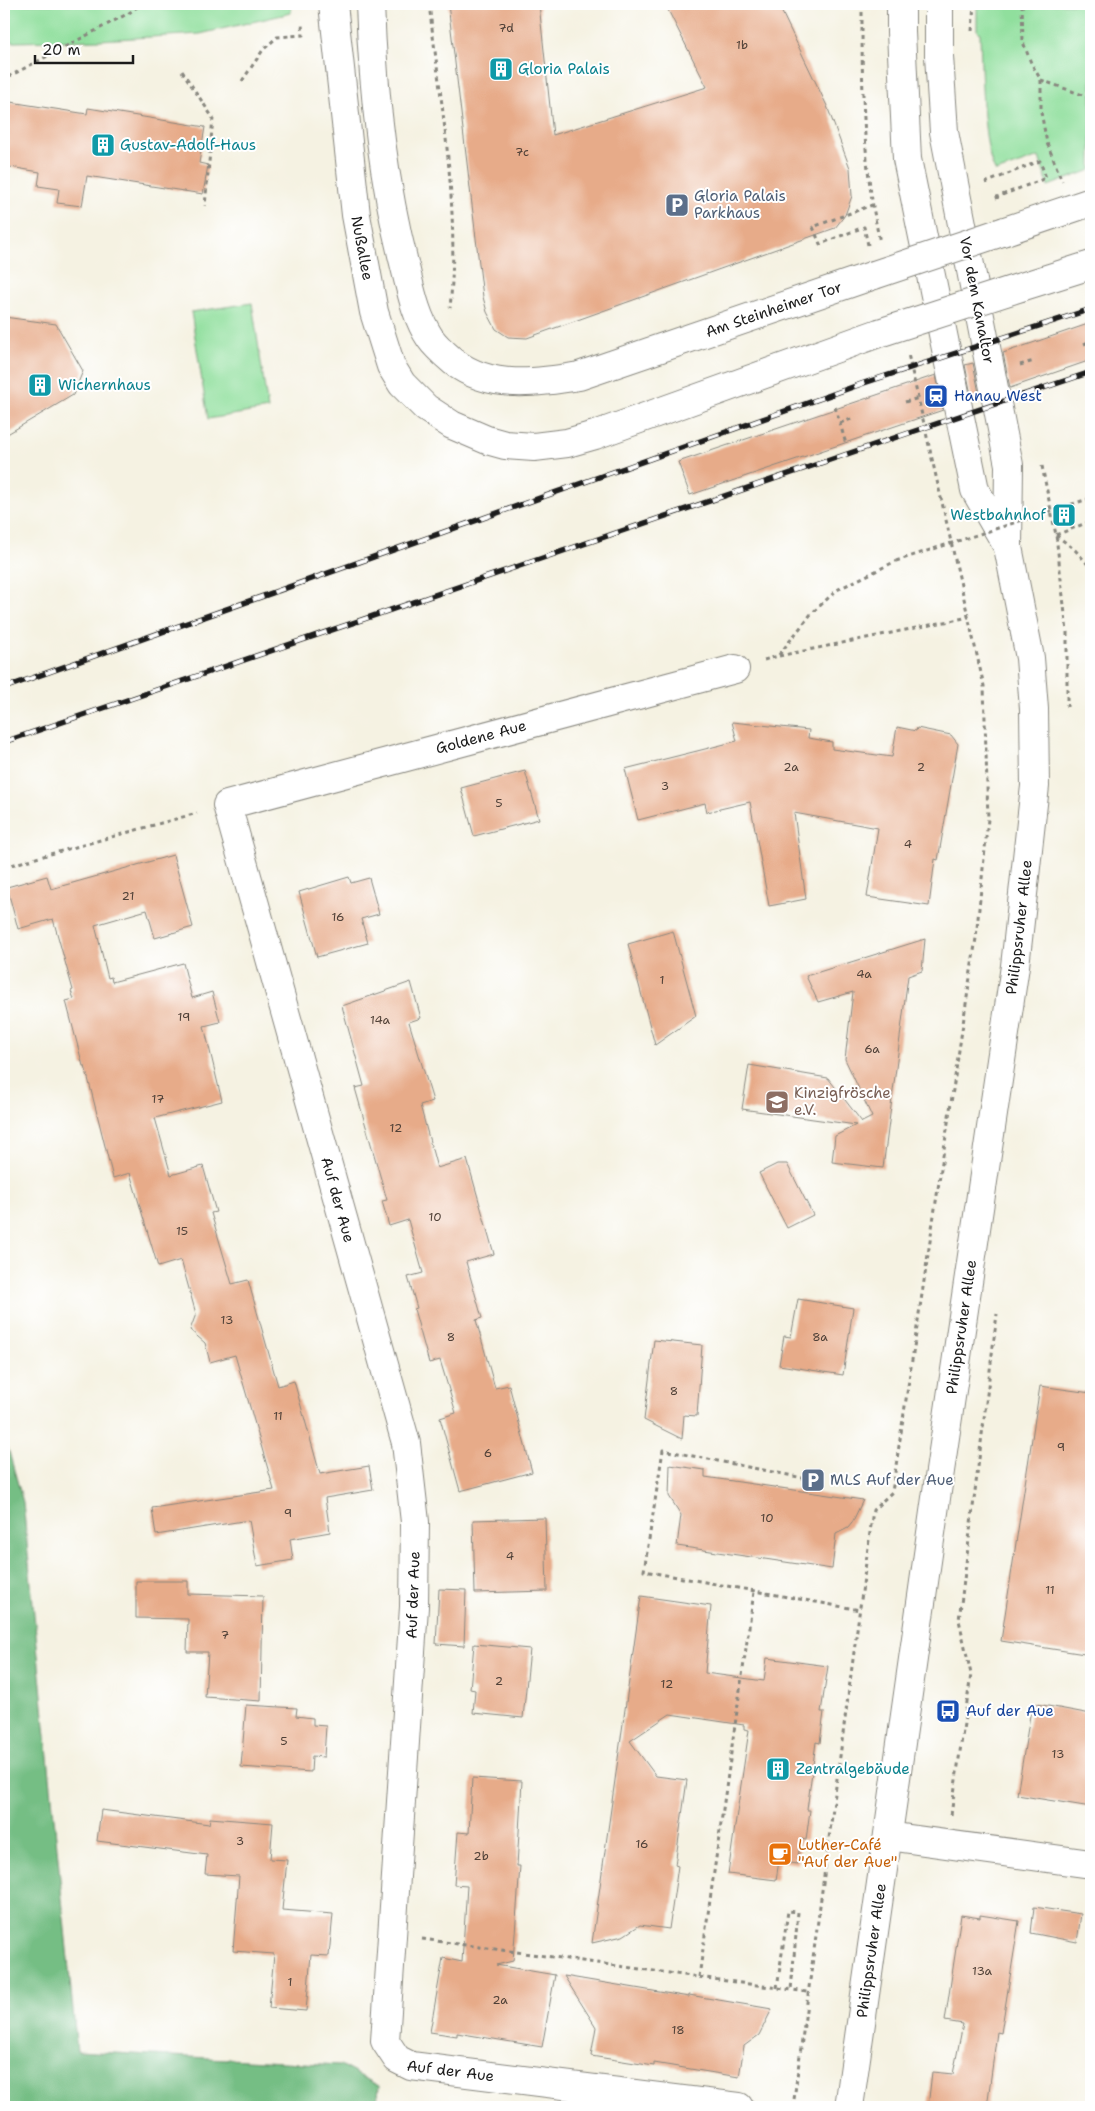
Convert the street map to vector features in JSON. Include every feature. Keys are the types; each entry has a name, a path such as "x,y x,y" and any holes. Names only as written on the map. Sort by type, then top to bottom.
{"main road":[{"name":"Nußallee","path":"333,4 356,215 374,312 391,366 402,384 426,408 452,425 487,440 505,445 534,447 567,443 596,435 879,333 1091,265"},
{"name":"Am Steinheimer Tor","path":"370,4 372,63 392,216 414,301 431,339 455,363 480,376 512,383 546,382 579,376 872,264 1005,231 1091,202"},
{"path":"901,4 900,32 907,159 975,490 1008,547"},
{"name":"Vor dem Kanaltor","path":"939,4 944,132 1009,465 1008,547"},
{"name":"Philippsruher Allee","path":"849,2107 1016,966 1028,855 1035,786 1034,709 1030,658 1008,547"},
{"name":"Goldene Aue","path":"227,804 734,669"},
{"name":"Auf der Aue","path":"227,804 407,1451 415,1522 415,1581 385,2041 397,2059 411,2066 739,2107"},
{"path":"888,1836 1091,1864"}],"path":[{"path":"8,77 129,13 141,4"},
{"path":"428,4 450,181 454,270 450,314"},
{"path":"862,4 862,87 872,205 882,249"},
{"path":"1022,4 1022,42 1041,80 1042,112 1047,143 1065,188"},
{"path":"242,81 263,50 277,37 303,35 302,19"},
{"path":"182,71 213,118 204,206"},
{"path":"1041,80 1091,98"},
{"path":"982,184 1040,161 1046,178 1007,193"},
{"path":"872,205 814,227 820,244 864,226 872,264"},
{"path":"1090,321 1091,326"},
{"path":"1084,344 1091,341"},
{"path":"793,2107 873,1510 892,1492 978,928 988,819 984,686 907,351"},
{"path":"1019,366 1034,361"},
{"path":"905,402 919,398"},
{"path":"835,407 846,444"},
{"path":"840,423 854,418"},
{"path":"778,656 811,614 837,590 896,561 1091,498"},
{"path":"1091,522 1056,535 1075,550 1091,568"},
{"path":"734,669 778,656 969,617"},
{"path":"4,867 227,804"},
{"path":"813,1480 663,1450 644,1571 860,1610"},
{"path":"698,1977 754,1592"},
{"path":"777,1988 788,1911 798,1912 791,1990"},
{"path":"391,1935 807,1992"}],"green space":[{"path":"4,4 291,4 291,13 200,34 100,40 14,42 4,39"},
{"path":"977,4 1091,4 1091,170 1048,186 1039,157 996,172 991,162 985,127 980,33 977,30"},
{"path":"252,303 268,409 208,419 191,312"},
{"path":"4,1434 23,1502 77,2051 340,2065 379,2086 377,2107 4,2107"}],"building":[{"name":"Gloria Palais Parkhaus","path":"448,4 539,4 553,135 707,87 665,4 778,4 827,106 850,168 852,196 845,215 835,228 527,338 508,337 496,329 487,312 483,297"},
{"name":"Gustav-Adolf-Haus","path":"4,101 87,114 88,108 205,127 199,163 208,165 203,194 87,176 82,206 57,203 59,189 38,186 40,172 4,166"},
{"name":"Wichernhaus","path":"4,317 56,324 83,371 73,395 4,436"},
{"path":"1091,323 1091,360 1010,388 1003,353"},
{"path":"973,363 980,398 972,400 965,365"},
{"path":"936,375 943,410 690,495 678,462"},
{"path":"732,722 809,730 808,738 832,742 832,749 892,757 897,727 916,731 917,728 951,735 958,744 938,860 935,859 929,906 867,897 878,828 794,813 806,899 769,906 750,802 707,812 705,803 638,820 625,769 737,741"},
{"path":"525,771 539,819 474,836 461,788"},
{"path":"173,855 193,927 155,938 147,910 95,925 108,978 111,977 112,982 183,963 192,998 212,992 220,1022 204,1026 222,1101 155,1118 171,1175 203,1166 216,1212 211,1213 232,1284 248,1280 278,1386 294,1381 320,1474 369,1466 373,1490 325,1498 330,1532 290,1539 293,1560 257,1566 249,1520 156,1535 152,1508 274,1490 235,1355 210,1362 205,1343 190,1330 196,1314 181,1260 158,1267 130,1173 113,1178 85,1066 83,1066 66,1001 74,999 71,991 73,990 53,919 18,929 7,887 47,876 51,889"},
{"path":"349,877 351,883 369,878 379,914 361,919 368,943 317,957 299,892"},
{"path":"673,931 696,1016 655,1045 628,944"},
{"path":"925,939 922,971 908,976 883,1168 832,1162 835,1136 856,1125 742,1109 749,1065 828,1078 862,1122 872,1117 845,1059 853,992 818,1002 806,976"},
{"path":"411,982 421,1018 409,1022 433,1101 420,1105 437,1168 467,1159 494,1254 466,1262 482,1318 476,1320 495,1388 509,1385 532,1472 460,1491 440,1418 456,1413 440,1360 429,1363 414,1309 417,1308 408,1277 423,1273 408,1220 389,1226 382,1201 387,1200 355,1088 364,1086 342,1006"},
{"path":"777,1164 787,1164 813,1215 787,1228 759,1173"},
{"path":"798,1299 853,1308 843,1375 779,1365 784,1336 791,1337"},
{"path":"654,1340 702,1345 697,1416 684,1415 682,1439 644,1420"},
{"path":"1040,1386 1091,1393 1091,1655 1001,1641"},
{"path":"670,1465 705,1470 705,1477 863,1500 852,1523 848,1528 836,1534 832,1569 677,1546 681,1515 669,1496"},
{"path":"545,1518 547,1591 475,1593 473,1520"},
{"path":"136,1581 188,1581 188,1594 263,1596 261,1701 205,1697 208,1652 187,1652 188,1619 136,1618"},
{"path":"439,1589 466,1590 464,1646 436,1644"},
{"path":"641,1596 711,1606 705,1673 764,1681 767,1658 828,1666 821,1712 824,1712 820,1743 816,1742 807,1810 810,1810 806,1840 801,1839 797,1864 779,1861 776,1880 728,1874 749,1730 744,1729 744,1725 670,1714 630,1741 656,1776 687,1780 675,1865 678,1866 669,1929 640,1925 623,1936 592,1943"},
{"path":"474,1644 530,1649 523,1718 473,1713 475,1690 470,1689"},
{"path":"1032,1703 1091,1714 1091,1807 1017,1795"},
{"path":"246,1705 297,1708 296,1716 313,1718 313,1725 326,1726 324,1757 312,1756 311,1772 241,1767"},
{"path":"472,1778 522,1781 517,1866 520,1866 513,1961 496,1965 555,1975 542,2047 457,2033 457,2036 430,2032 443,1958 462,1962 467,1886 454,1885 458,1832 469,1833"},
{"path":"101,1810 209,1824 210,1818 273,1823 270,1859 287,1860 282,1910 333,1914 329,1956 311,1955 306,2011 269,2008 274,1954 233,1951 239,1876 205,1874 207,1855 97,1841"},
{"path":"1034,1907 1081,1914 1077,1942 1031,1933"},
{"path":"961,1915 980,1918 980,1915 1019,1921 1001,2033 997,2032 987,2107 928,2107 932,2072 953,2074 963,2024 945,2021"},
{"path":"564,1976 772,2009 759,2035 744,2046 739,2077 654,2063 654,2066 591,2056 596,2027"}],"railway":[{"path":"4,688 864,383 1091,309"},
{"path":"4,742 1091,372"}],"place":[{"name":"Gloria Palais","path":"501,69"},
{"name":"Gustav-Adolf-Haus","path":"103,145"},
{"name":"Gloria Palais Parkhaus","path":"677,205"},
{"name":"Wichernhaus","path":"40,385"},
{"name":"Hanau West","path":"936,396"},
{"name":"Westbahnhof","path":"1064,515"},
{"name":"Kinzigfrösche e.V.","path":"777,1102"},
{"name":"MLS Auf der Aue","path":"813,1480"},
{"name":"Auf der Aue","path":"948,1711"},
{"name":"Zentralgebäude","path":"778,1769"},
{"name":"Luther-Café \"Auf der Aue\"","path":"780,1854"}]}
